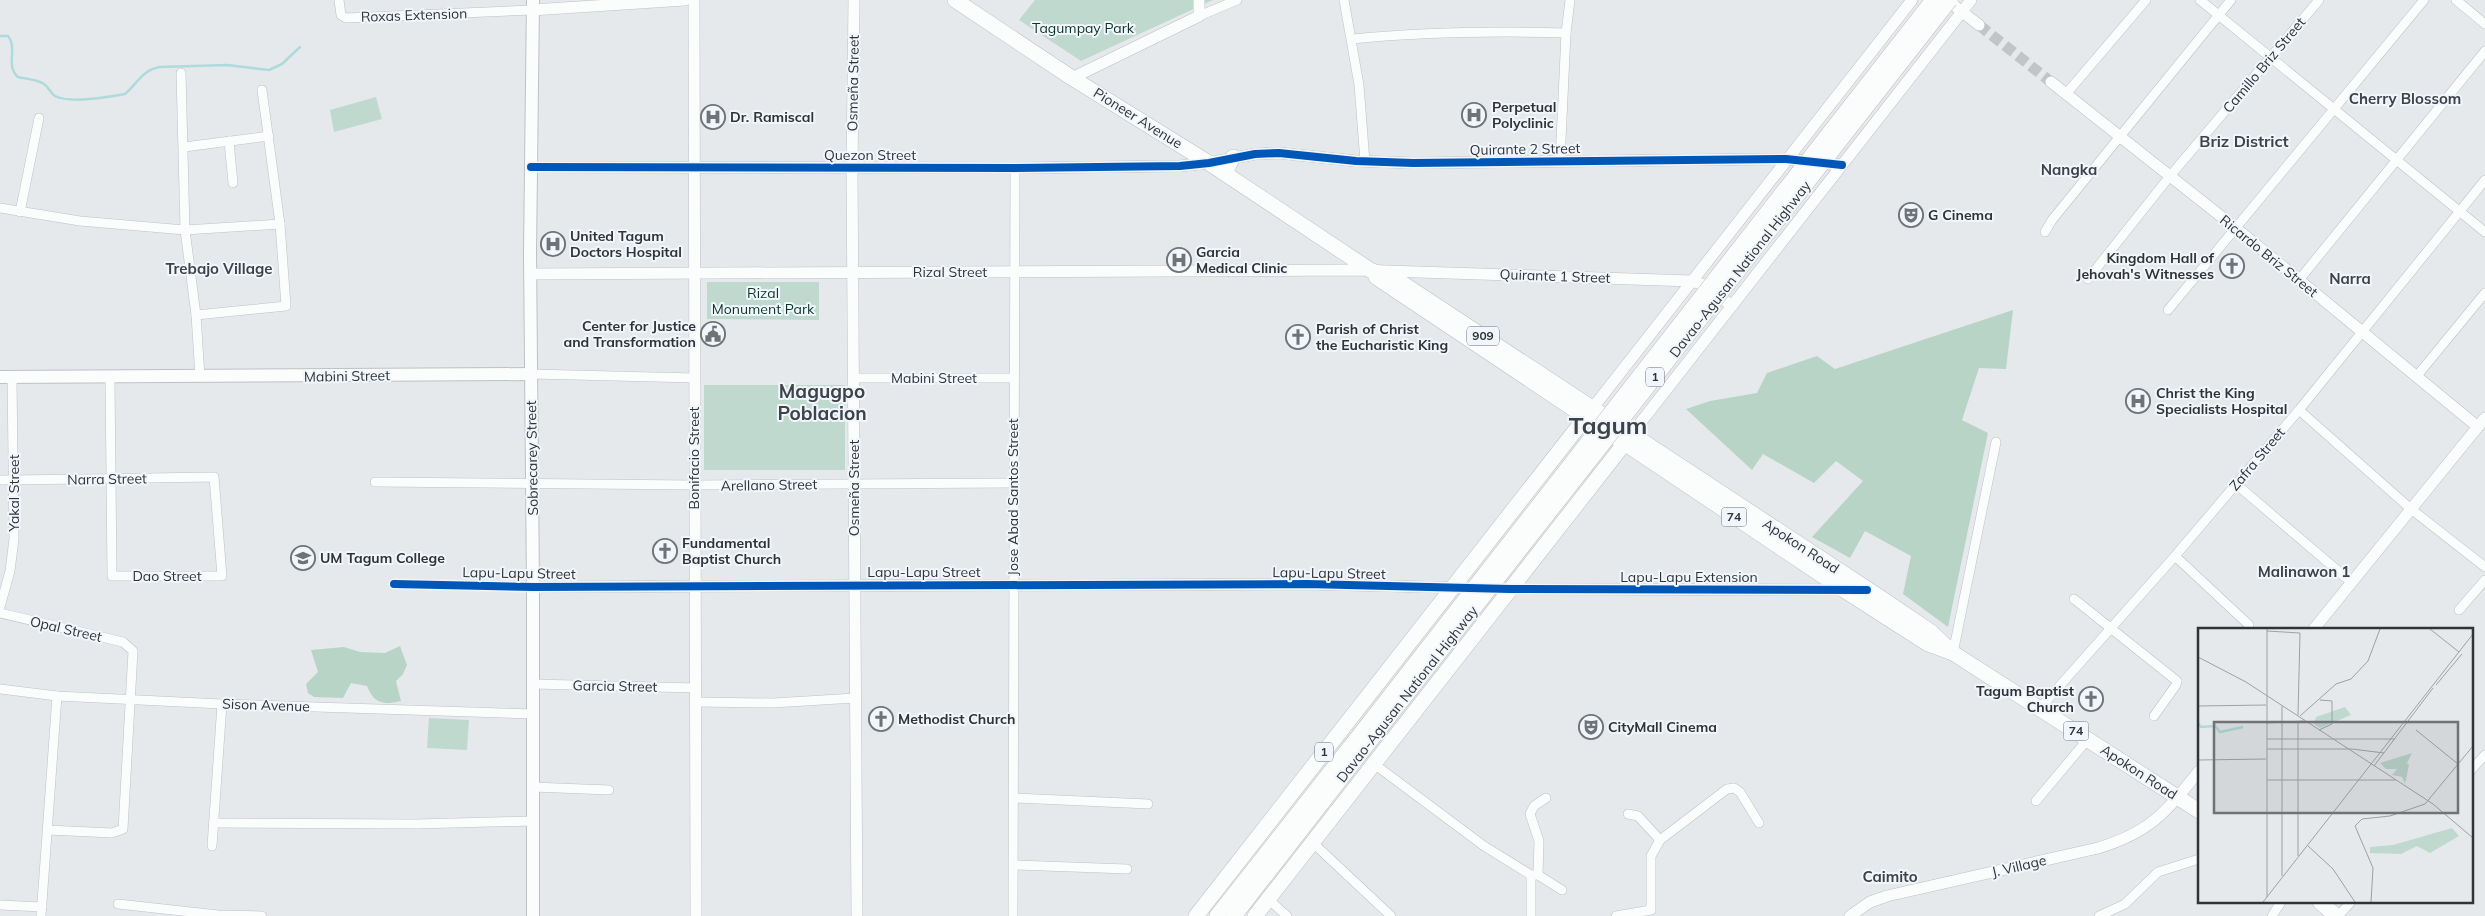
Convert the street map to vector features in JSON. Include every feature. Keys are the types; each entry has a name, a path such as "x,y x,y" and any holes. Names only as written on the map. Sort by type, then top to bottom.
{"highway":[{"name":"Pioneer Avenue","path":"956,0 1072,78 1225,173 1370,270 1399,281 1623,436"},
{"name":"Davao-Agusan National Highway","path":"1234,916 1355,751 1933,0"},
{"name":"Davao-Agusan National Highway","path":"1217,916 1355,751 1955,4"},
{"path":"1225,173 1233,157"},
{"name":"Davao-Agusan National Highway","path":"1196,916 1453,588 1702,282"},
{"name":"Davao-Agusan National Highway","path":"1255,916 1510,589 1727,299"},
{"name":"Apokon Road","path":"1623,436 1844,590 1928,644 1952,653 2198,810"},
{"name":"Apokon Road","path":"1623,436 1931,632 1952,653"},
{"path":"2322,904 2337,916"}],"main road":[{"name":"Sobrecarey Street","path":"532,5 530,167 534,587 532,916"},
{"name":"Mabini Street","path":"6,377 110,378 532,374"}],"street":[{"name":"Roxas Extension","path":"339,0 341,15 346,18 532,5"},
{"path":"532,5 685,0"},
{"name":"Bonifacio Street","path":"694,0 696,916"},
{"name":"Osmeña Street","path":"854,0 852,168 856,916"},
{"path":"1199,0 1199,16"},
{"path":"1072,78 1199,16 1237,0"},
{"path":"1344,0 1353,38 1360,85 1365,162"},
{"path":"1560,162 1566,33 1570,0"},
{"path":"1912,0 1786,159 1702,282 1727,299 1842,165 1955,4 1971,0"},
{"path":"2066,94 2146,0"},
{"path":"2200,0 2485,232"},
{"path":"2045,232 2052,220 2231,0"},
{"name":"Camillo Briz Street","path":"2088,279 2170,176 2320,0"},
{"path":"2168,310 2237,229 2424,0"},
{"path":"2456,0 2485,24"},
{"path":"1955,4 1979,25"},
{"path":"1353,38 1424,32 1566,33"},
{"path":"2299,280 2485,51"},
{"path":"181,73 185,230 196,315 200,377"},
{"name":"Ricardo Briz Street","path":"2051,82 2237,229 2416,377 2483,426"},
{"path":"196,315 286,306 280,224 262,90"},
{"path":"20,212 39,118"},
{"path":"184,147 269,136"},
{"path":"228,141 233,183"},
{"name":"Quirante 2 Street","path":"1209,163 1233,157 1279,154 1365,162 1786,159 1842,165"},
{"name":"Quezon Street","path":"530,167 1015,168 1180,166 1209,163"},
{"name":"Jose Abad Santos Street","path":"1013,916 1015,798 1012,585 1015,168"},
{"name":"Zafra Street","path":"2040,708 2175,556 2299,410 2485,180"},
{"path":"0,208 133,227 185,230 280,224"},
{"name":"Quirante 1 Street","path":"1370,270 1702,282"},
{"name":"Rizal Street","path":"530,274 1370,270"},
{"path":"2416,377 2485,293"},
{"name":"Mabini Street","path":"532,374 694,378"},
{"name":"Yakal Street","path":"0,607 10,571 14,539 14,480 6,377"},
{"path":"110,378 111,478"},
{"name":"Mabini Street","path":"853,378 1014,378"},
{"path":"2299,410 2411,509 2485,567"},
{"path":"2315,628 2411,509 2483,426"},
{"path":"1952,653 1996,442"},
{"name":"Narra Street","path":"0,480 214,477 222,576"},
{"name":"Dao Street","path":"111,478 112,576 222,576"},
{"name":"Arellano Street","path":"375,482 533,485 1014,483"},
{"path":"2236,484 2351,582"},
{"path":"2175,556 2250,625"},
{"path":"0,569 10,571"},
{"path":"2459,610 2485,580"},
{"name":"Lapu-Lapu Street","path":"394,584 534,587 1308,584 1510,589"},
{"name":"Lapu-Lapu Extension","path":"1510,589 1867,590"},
{"path":"2074,598 2176,681 2176,685 2154,716"},
{"name":"Opal Street","path":"0,613 123,642 132,647 134,655 131,698"},
{"name":"Garcia Street","path":"533,684 696,688"},
{"name":"Sison Avenue","path":"0,689 58,696 131,698 222,704 533,714"},
{"path":"0,904 41,912 58,696"},
{"path":"48,830 112,833 123,829 131,698"},
{"path":"696,702 773,704 855,698"},
{"path":"212,846 222,704"},
{"path":"2036,801 2088,739"},
{"path":"2472,769 2485,755"},
{"path":"1374,764 1484,846 1562,890"},
{"name":"J. Village","path":"1850,916 1870,902 1887,896 2114,843 2150,826 2178,797 2198,772"},
{"path":"533,787 609,790"},
{"path":"1616,916 1652,910 1651,856 1660,840 1730,788 1740,792 1759,823"},
{"path":"1015,798 1148,804"},
{"path":"1531,916 1539,842 1530,814 1534,806 1546,798"},
{"path":"1628,814 1638,816 1660,840"},
{"path":"214,823 416,824 533,821"},
{"path":"1312,842 1391,916"},
{"path":"2099,916 2125,904 2158,872 2198,860"},
{"path":"1014,865 1128,869"},
{"path":"1268,899 1287,916"},
{"path":"118,904 218,915 262,916"},
{"path":"2272,916 2280,904"},
{"path":"2337,916 2348,904"}],"green space":[{"name":"Tagumpay Park","path":"1035,0 1213,0 1081,61 1019,20"},
{"path":"376,97 382,119 334,132 330,110"},
{"name":"Rizal Monument Park","path":"707,282 819,282 819,320 707,319"},
{"path":"2013,310 2006,369 1979,368 1962,420 1988,433 1948,627 1903,594 1911,556 1865,531 1850,558 1812,537 1863,481 1836,461 1814,483 1763,454 1752,470 1686,409 1710,401 1757,393 1767,373 1817,356 1835,369"},
{"path":"704,385 845,385 845,470 704,470"},
{"path":"400,646 407,665 403,674 396,681 401,701 380,702 376,700 367,686 351,683 343,698 314,697 308,693 306,684 318,672 311,650 344,647 360,652 385,653"},
{"path":"429,718 469,720 467,750 427,748"}],"waterway":[{"path":"0,36 8,36 11,41 12,68 18,77 41,82 55,96 70,99 90,99 125,94 144,74 160,67 227,65 269,70 282,64 300,47"}],"tunnel":[{"path":"1979,25 2051,82"}],"cycle path":[{"path":"531,167 1015,168 1180,166 1209,163 1255,154 1279,153 1356,161 1413,163 1786,159 1842,165"},
{"path":"394,584 533,587 1307,584 1510,589 1867,590"}],"place":[{"name":"Perpetual Polyclinic","path":"1474,115"},
{"name":"Dr. Ramiscal","path":"713,117"},
{"name":"G Cinema","path":"1911,215"},
{"name":"United Tagum Doctors Hospital","path":"553,244"},
{"name":"Garcia Medical Clinic","path":"1179,260"},
{"name":"Kingdom Hall of Jehovah's Witnesses","path":"2232,266"},
{"name":"Center for Justice and Transformation","path":"713,334"},
{"name":"Parish of Christ the Eucharistic King","path":"1298,337"},
{"name":"Christ the King Specialists Hospital","path":"2138,401"},
{"name":"Fundamental Baptist Church","path":"665,551"},
{"name":"UM Tagum College","path":"303,558"},
{"name":"Tagum Baptist Church","path":"2091,699"},
{"name":"Methodist Church","path":"881,719"},
{"name":"CityMall Cinema","path":"1591,727"}],"district":[{"name":"Cherry Blossom","path":"2405,99"},
{"name":"Briz District","path":"2244,141"},
{"name":"Nangka","path":"2069,170"},
{"name":"Trebajo Village","path":"219,269"},
{"name":"Narra","path":"2350,279"},
{"name":"Magugpo Poblacion","path":"822,402"},
{"name":"Tagum","path":"1608,426"},
{"name":"Malinawon 1","path":"2304,572"},
{"name":"Caimito","path":"1890,877"}]}
